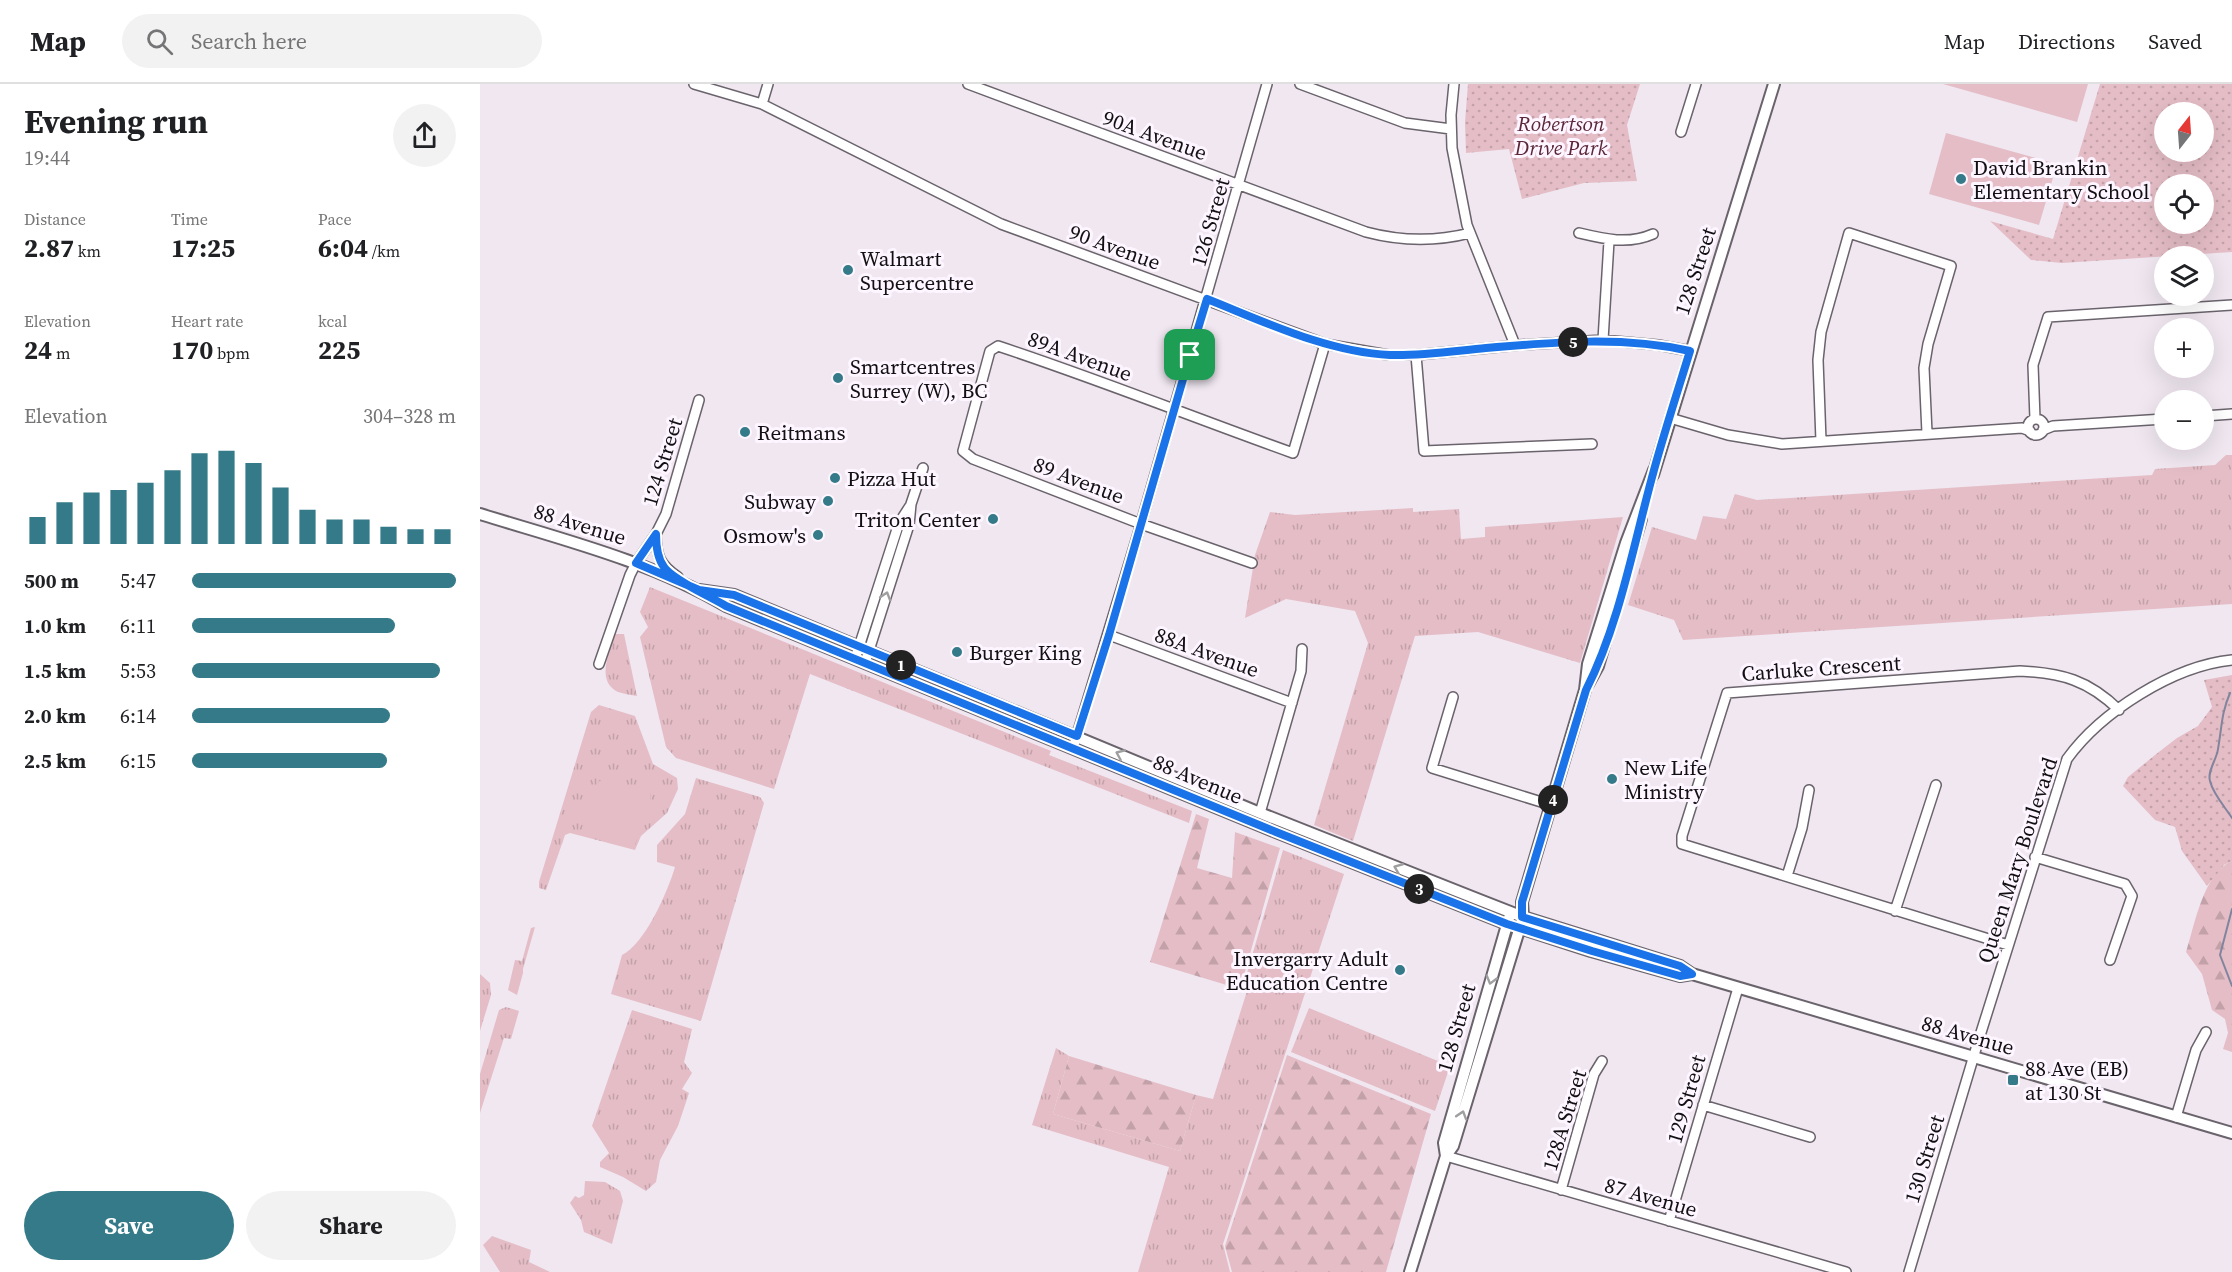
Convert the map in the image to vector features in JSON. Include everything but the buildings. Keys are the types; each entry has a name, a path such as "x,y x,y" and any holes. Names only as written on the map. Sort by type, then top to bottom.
{"main road":[{"name":"128 Street","path":"1410,1272 1446,1156 1453,1146 1519,928 1522,902 1551,805 1586,690 1598,666 1627,573 1654,470 1774,84"},
{"name":"88 Avenue","path":"480,514 618,555 694,587 726,606 1276,832 1507,924 1680,976 1692,974"},
{"name":"88 Avenue","path":"694,587 734,595 1260,813 1522,917 1671,963 1692,974 1738,988 2232,1133"},
{"path":"1510,912 1522,902"},
{"name":"128 Street","path":"1446,1156 1444,1143 1510,912"}],"street":[{"name":"90 Avenue","path":"693,84 762,104 1001,224 1326,344 1388,355 1416,355 1515,345 1603,340 1658,345 1690,351"},
{"path":"762,104 768,84"},
{"name":"90A Avenue","path":"968,84 1356,229 1385,237 1431,239 1470,233"},
{"name":"126 Street","path":"1073,748 1142,524 1240,186 1267,84"},
{"path":"1300,84 1404,123 1451,129"},
{"path":"1454,84 1452,148 1470,233 1515,345"},
{"path":"1681,132 1696,84"},
{"path":"1579,232 1609,241 1640,240 1653,234"},
{"path":"1821,441 1818,360 1821,332 1849,233 1951,266 1928,344 1924,368 1927,433"},
{"path":"1603,340 1609,241"},
{"path":"2034,426 2032,365 2048,317 2232,305"},
{"name":"89A Avenue","path":"963,451 990,351 998,346 1293,453 1326,344"},
{"path":"1416,355 1424,452"},
{"name":"124 Street","path":"599,664 621,597 636,563 656,534 666,514 699,399"},
{"path":"2214,415 2232,414"},
{"path":"1670,418 1742,438 1782,444 2154,420"},
{"path":"1415,458 1424,452 1592,444"},
{"name":"89 Avenue","path":"963,451 973,459 1142,524 1252,563"},
{"path":"860,661 899,523 911,504 923,468"},
{"path":"656,534 658,554 664,568 694,587"},
{"name":"88A Avenue","path":"1109,635 1292,703"},
{"path":"1260,813 1301,671 1302,649"},
{"name":"Queen Mary Boulevard","path":"1975,1057 2067,759 2085,736 2151,688 2197,667 2232,660"},
{"name":"Carluke Crescent","path":"2008,945 1682,844 1682,836 1727,693 2020,671 2052,673 2076,680 2104,695 2119,710"},
{"path":"1453,697 1432,768 1551,805"},
{"path":"1895,911 1936,785"},
{"path":"1787,876 1802,828 1809,790"},
{"path":"2035,857 2125,884 2132,896 2110,960"},
{"path":"2125,884 2133,875"},
{"name":"129 Street","path":"1669,1221 1738,988"},
{"path":"2176,1117 2196,1050 2206,1032"},
{"name":"130 Street","path":"1909,1272 1975,1057"},
{"name":"128A Street","path":"1561,1190 1594,1074 1602,1061"},
{"path":"1703,1105 1810,1137"},
{"name":"87 Avenue","path":"1446,1156 1846,1272"}],"green space":[{"name":"Robertson Drive Park","path":"1468,84 1640,84 1627,125 1637,181 1584,183 1522,199 1509,149 1466,153 1465,122"},
{"path":"1943,84 2088,84 2077,122"},
{"path":"2100,84 2232,84 2232,252 2214,253 2214,246 2154,246 2154,257 2062,263 2031,260 1990,221 2053,239"},
{"path":"1946,133 2057,164 2039,225 1929,194"},
{"path":"2226,455 2232,455 2232,604 1683,640 1674,620 1628,605 1652,527 1696,540 1703,516 1726,519 1735,494 1757,500 2152,475 2155,469 2215,465"},
{"path":"1413,508 1413,512 1459,509 1461,539 1485,537 1485,527 1623,517 1580,663 1478,632 1415,636 1353,841 1314,825 1368,643 1355,611 1286,599 1245,618 1255,555 1270,512 1295,515"},
{"path":"650,587 1051,751 1049,755 1192,811 1189,823 810,674 774,789 676,758 666,747 640,637 648,627 640,612"},
{"path":"615,634 624,634 637,696 618,692 607,681 606,665"},
{"path":"2232,675 2232,861 2224,865 2207,886 2182,851 2175,827 2155,820 2123,786 2128,777 2155,755 2198,726 2212,707 2204,680"},
{"path":"599,705 635,716 653,764 677,778 678,789 667,813 641,836 635,850 570,833 565,835 546,890 539,888 591,712"},
{"path":"696,778 760,797 764,803 701,1021 611,994 622,955 631,949 647,929 667,889 675,867 657,862 657,845 685,814"},
{"path":"599,781 650,793 650,807 634,847 587,836 582,828"},
{"path":"1196,814 1209,819 1197,868 1232,878 1235,832 1280,848 1240,989 1150,962"},
{"path":"1283,850 1344,874 1223,1244 1230,1272 1138,1272 1169,1167 1032,1125 1056,1048 1069,1056 1053,1114 1180,1151 1196,1095 1213,1099 1247,991 1242,990"},
{"path":"2232,861 2232,1052 2223,1049 2228,1033 2225,1019 2212,1010 2202,974 2186,952 2207,888 2222,867"},
{"path":"535,927 517,995 508,990 515,960 522,961 531,928"},
{"path":"480,974 490,983 491,995 480,1031"},
{"path":"506,1007 519,1011 511,1039 504,1038 480,1113 480,1074 499,1010"},
{"path":"1309,1008 1450,1066 1435,1111 1291,1052"},
{"path":"632,1010 692,1029 684,1062 692,1073 682,1089 689,1093 678,1126 660,1160 656,1182 646,1191 600,1167 600,1162 609,1153 592,1126"},
{"path":"1287,1055 1431,1114 1386,1272 1232,1272 1225,1246"},
{"path":"1069,1056 1196,1095 1180,1151 1053,1114"},
{"path":"585,1181 605,1182 620,1191 623,1201 612,1244 584,1232 581,1220 570,1203 575,1196 579,1198 584,1195"},
{"path":"492,1236 531,1250 529,1262 550,1272 500,1272 483,1245"}],"waterway":[{"path":"2230,693 2223,714 2217,753 2209,777 2219,800 2232,818"},
{"path":"2232,909 2220,955 2232,986"}],"place":[{"name":"David Brankin Elementary School","path":"1961,179"},
{"name":"Walmart Supercentre","path":"848,270"},
{"name":"Smartcentres Surrey (W), BC","path":"838,378"},
{"name":"Reitmans","path":"745,432"},
{"name":"Pizza Hut","path":"835,478"},
{"name":"Subway","path":"828,501"},
{"name":"Triton Center","path":"993,519"},
{"name":"Osmow's","path":"818,535"},
{"name":"Burger King","path":"957,652"},
{"name":"New Life Ministry","path":"1612,779"},
{"name":"Invergarry Adult Education Centre","path":"1400,970"},
{"name":"88 Ave (EB) at 130 St","path":"2013,1080"}],"route":[{"path":"1190,355 1109,635 1077,736 734,595 699,590 636,563 656,534 656,546 664,568 689,585 699,590 726,606 1276,832 1507,924 1680,976 1692,974 1680,966 1633,950 1522,917 1522,902 1586,690 1598,666 1627,573 1654,470 1690,351 1674,347 1603,340 1416,355 1388,355 1326,344 1207,299 1190,355"}]}
